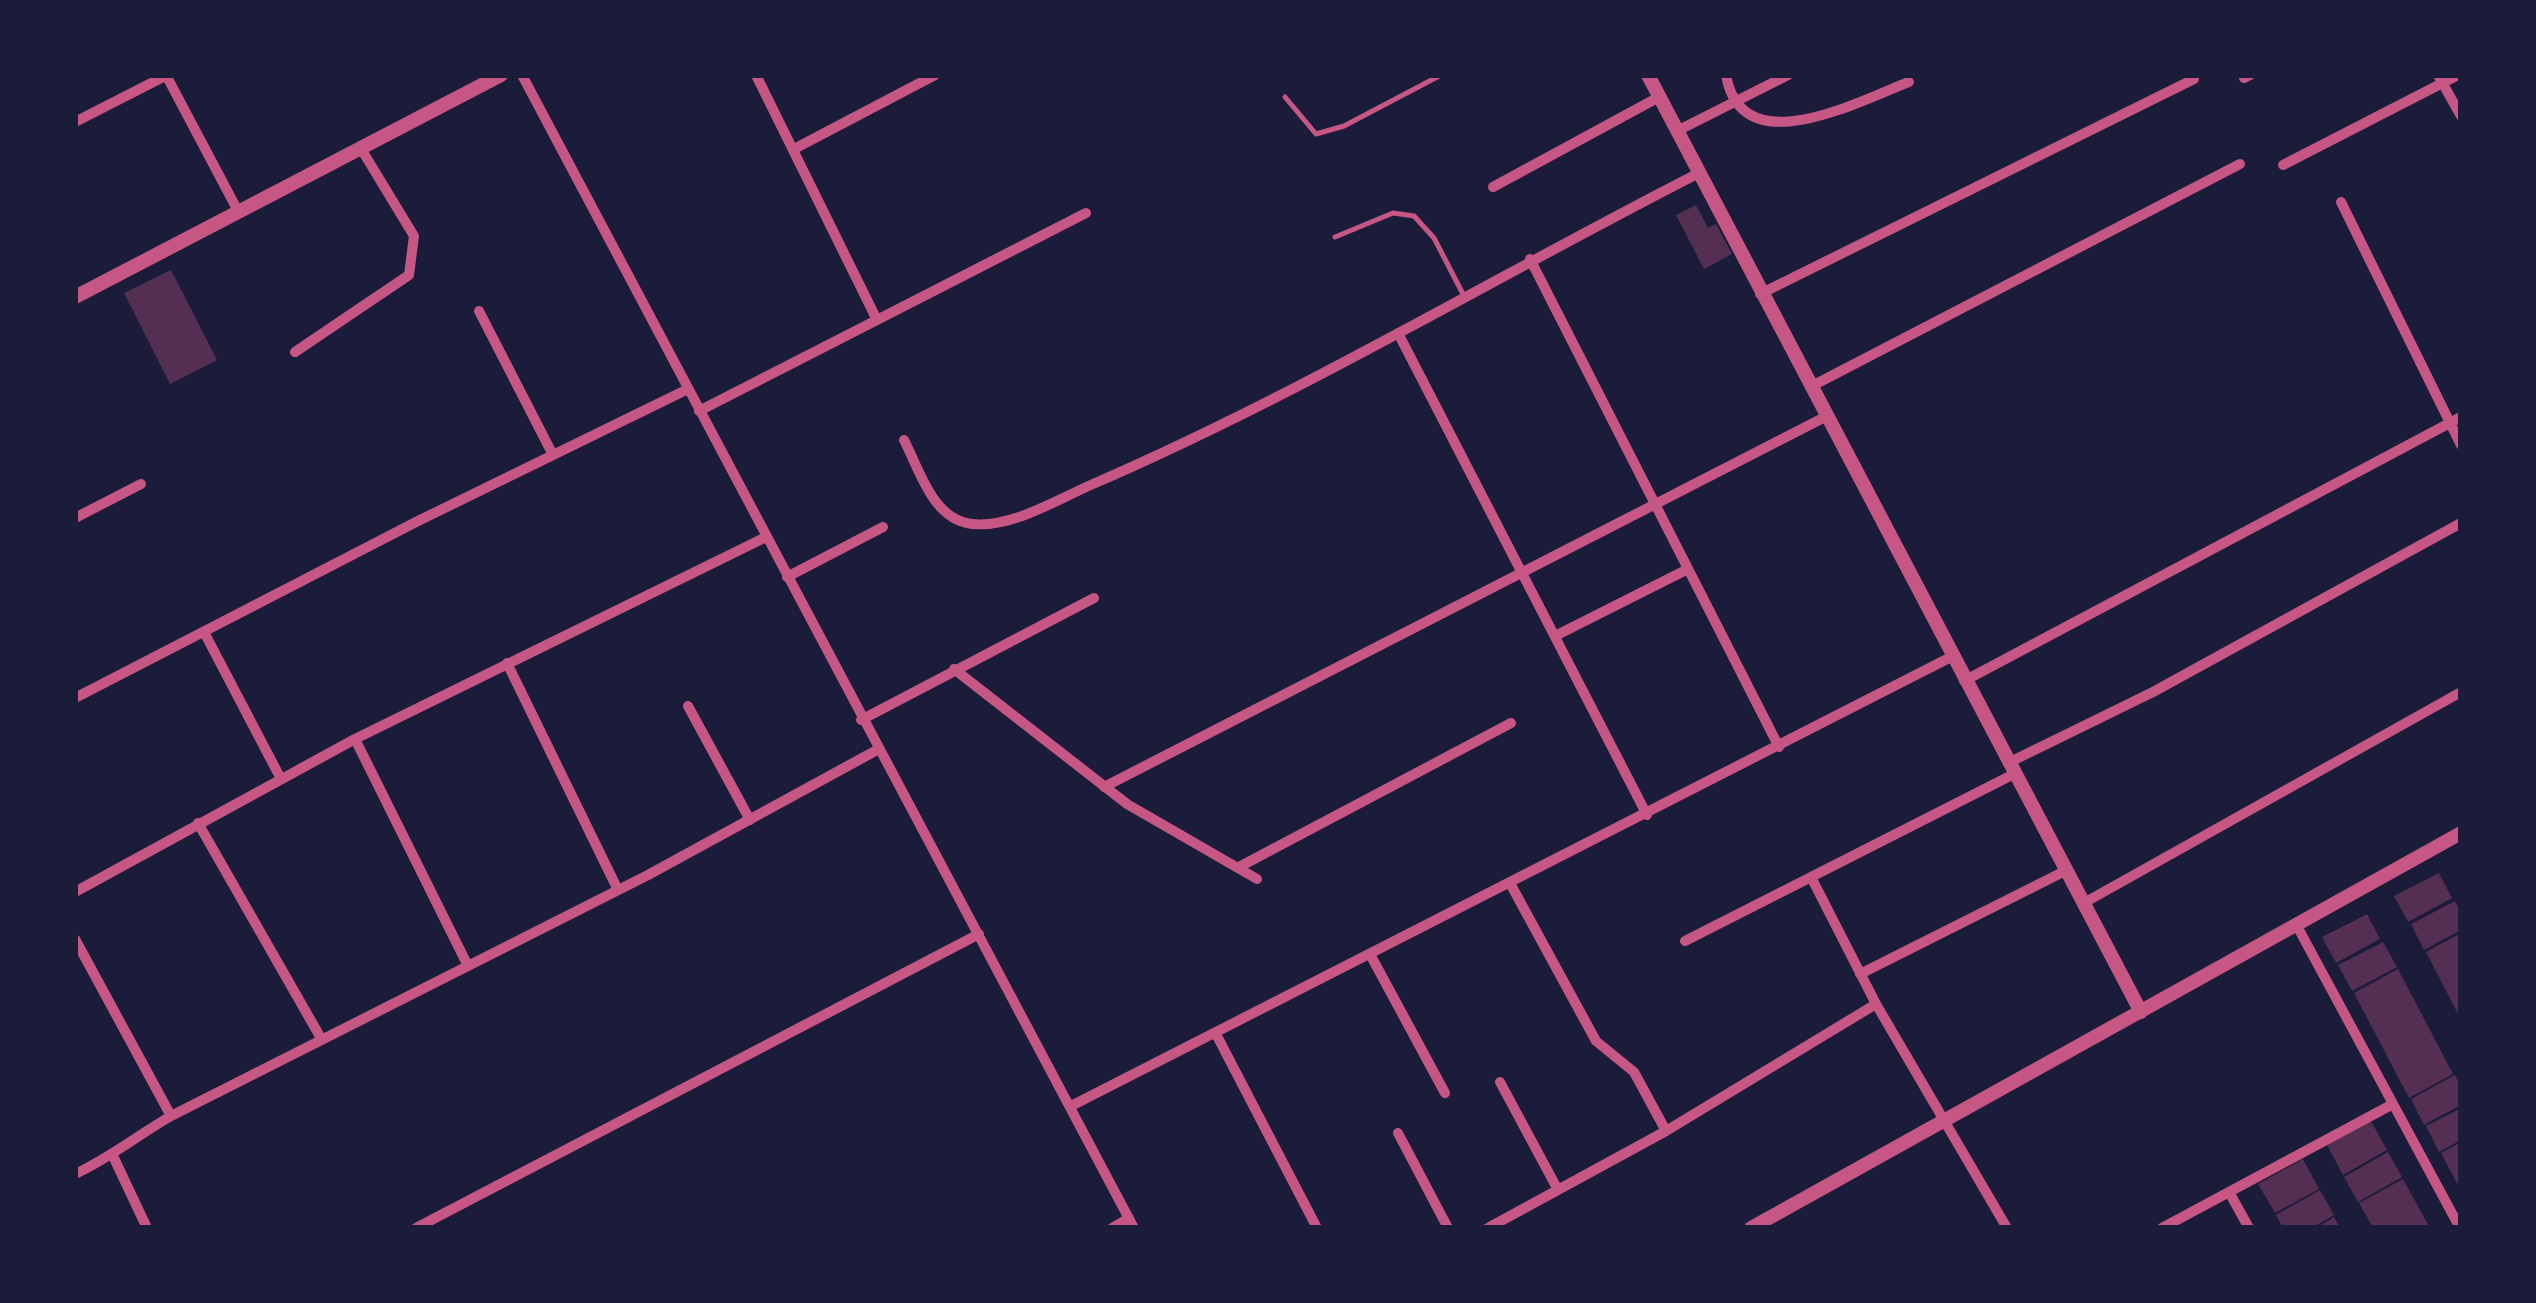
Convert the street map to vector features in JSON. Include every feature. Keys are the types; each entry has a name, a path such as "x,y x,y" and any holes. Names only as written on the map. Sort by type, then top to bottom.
{"street":[{"path":"75,122 167,75 238,211"},
{"path":"522,75 877,750 1132,1223 1112,1228"},
{"path":"756,75 876,318"},
{"path":"794,149 935,75"},
{"path":"1648,75 1951,658 2141,1012"},
{"path":"1726,75 1734,103 1759,119 1800,121 1909,82"},
{"path":"1677,131 1788,75"},
{"path":"2283,165 2440,79 2458,75"},
{"path":"75,297 498,76"},
{"path":"1760,294 2194,79"},
{"path":"2440,79 2461,116"},
{"path":"1493,187 1659,97"},
{"path":"295,352 409,274 414,236 360,147"},
{"path":"1810,388 2240,164"},
{"path":"904,440 940,508 953,520 994,524 1161,454 1699,173"},
{"path":"2341,202 2456,420 2461,445"},
{"path":"700,411 1086,213"},
{"path":"1530,259 1779,747"},
{"path":"479,311 553,455"},
{"path":"1398,333 1526,574 1647,815"},
{"path":"75,698 688,389"},
{"path":"1104,787 1526,574 1825,417"},
{"path":"1964,682 2456,420"},
{"path":"75,518 142,484"},
{"path":"1685,941 1811,877 2461,523"},
{"path":"787,577 883,527"},
{"path":"75,892 355,739 766,537"},
{"path":"1557,635 1688,569"},
{"path":"862,720 1094,598"},
{"path":"204,632 281,779"},
{"path":"1071,1106 1951,658"},
{"path":"507,664 618,890"},
{"path":"954,670 1104,787 1257,879"},
{"path":"2082,904 2461,692"},
{"path":"688,706 750,820"},
{"path":"1238,867 1511,723"},
{"path":"355,739 468,966"},
{"path":"75,1174 113,1156 127,1142 171,1116 618,890 877,750"},
{"path":"198,823 322,1040"},
{"path":"1753,1228 2461,833"},
{"path":"1860,974 2065,870"},
{"path":"1811,877 1876,1004 2007,1228"},
{"path":"1511,884 1596,1042 1634,1072 1666,1130"},
{"path":"2297,926 2460,1228"},
{"path":"416,1228 979,934"},
{"path":"75,939 171,1116"},
{"path":"1372,956 1444,1093"},
{"path":"1488,1228 1666,1130 1876,1004"},
{"path":"1216,1034 1317,1228"},
{"path":"1500,1082 1558,1190"},
{"path":"2162,1228 2393,1104"},
{"path":"1398,1133 1448,1228"},
{"path":"113,1156 147,1228"},
{"path":"2229,1192 2249,1228"}],"lane":[{"path":"1285,98 1316,134 1344,126 1442,75"},
{"path":"1336,237 1393,214 1414,216 1434,238 1464,296"}],"building":[{"path":"1696,205 1708,228 1716,224 1732,254 1704,269 1676,215"},
{"path":"171,270 217,360 170,384 124,293"},
{"path":"2439,873 2452,898 2408,922 2394,896"},
{"path":"2455,901 2461,912 2461,930 2424,950 2411,924"},
{"path":"2367,914 2380,939 2336,963 2322,937"},
{"path":"2461,933 2461,1020 2426,952"},
{"path":"2383,942 2397,967 2352,991 2338,965"},
{"path":"2398,969 2453,1074 2409,1098 2354,993"},
{"path":"2455,1075 2461,1086 2461,1105 2424,1125 2411,1099"},
{"path":"2461,1108 2461,1140 2439,1152 2426,1126"},
{"path":"2371,1121 2387,1150 2343,1175 2327,1145"},
{"path":"2461,1142 2461,1191 2441,1153"},
{"path":"2388,1152 2402,1177 2358,1202 2344,1177"},
{"path":"2303,1159 2319,1189 2275,1213 2258,1184"},
{"path":"2403,1179 2430,1228 2373,1228 2359,1203"},
{"path":"2320,1190 2334,1215 2312,1228 2283,1228 2276,1215"},
{"path":"2334,1217 2340,1228 2316,1228"}]}
